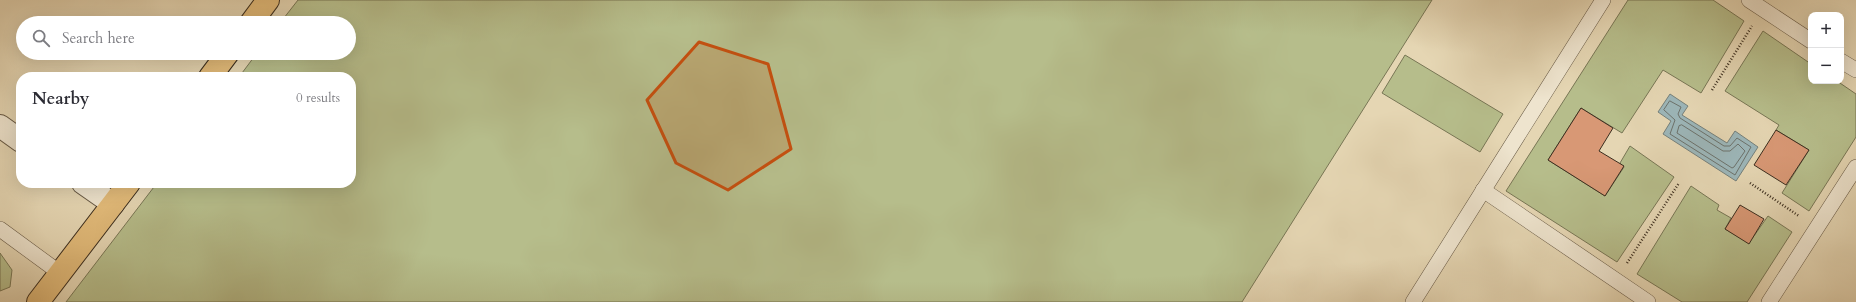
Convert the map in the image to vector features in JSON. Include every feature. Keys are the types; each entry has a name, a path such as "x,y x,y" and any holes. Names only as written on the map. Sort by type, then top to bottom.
{"main road":[{"path":"256,16 268,0"},
{"path":"214,72 223,60"},
{"path":"38,302 125,188"}],"street":[{"path":"0,126 16,137"},
{"path":"90,188 113,204"}],"lane":[{"path":"1413,302 1604,0"},
{"path":"1749,0 1808,39"},
{"path":"1844,63 1856,70"},
{"path":"1769,302 1856,167"},
{"path":"1483,190 1648,302"},
{"path":"0,229 60,273"}],"path":[{"path":"1712,90 1763,9"},
{"path":"1616,280 1679,183"},
{"path":"1750,183 1816,229"}],"highlighted area":[{"path":"699,42 768,64 791,149 728,190 676,163 647,100"}],"green space":[{"path":"298,0 1432,0 1242,302 66,302 153,188 356,188 356,72 243,72 252,60 356,60 356,16 285,16"},
{"path":"1628,0 1713,0 1744,21 1701,93 1663,70 1622,133 1581,108 1548,160 1605,196 1624,167 1620,163 1630,146 1674,177 1617,262 1506,191"},
{"path":"1763,31 1808,62 1808,84 1841,84 1856,94 1856,137 1809,211 1782,193 1809,150 1776,130 1779,125 1725,91"},
{"path":"1405,55 1503,114 1480,152 1382,93"},
{"path":"1691,186 1719,205 1717,210 1731,218 1725,229 1749,243 1768,216 1792,232 1747,302 1682,302 1637,274"},
{"path":"0,253 12,270 10,287 0,291"}],"water":[{"path":"1670,94 1688,106 1682,115 1727,143 1735,131 1758,147 1736,181 1663,134 1671,121 1658,112"}],"building":[{"path":"1581,108 1613,128 1599,151 1624,166 1605,196 1548,160"},
{"path":"1776,130 1809,150 1786,185 1754,165"},
{"path":"1740,205 1764,219 1749,244 1725,229"}]}
